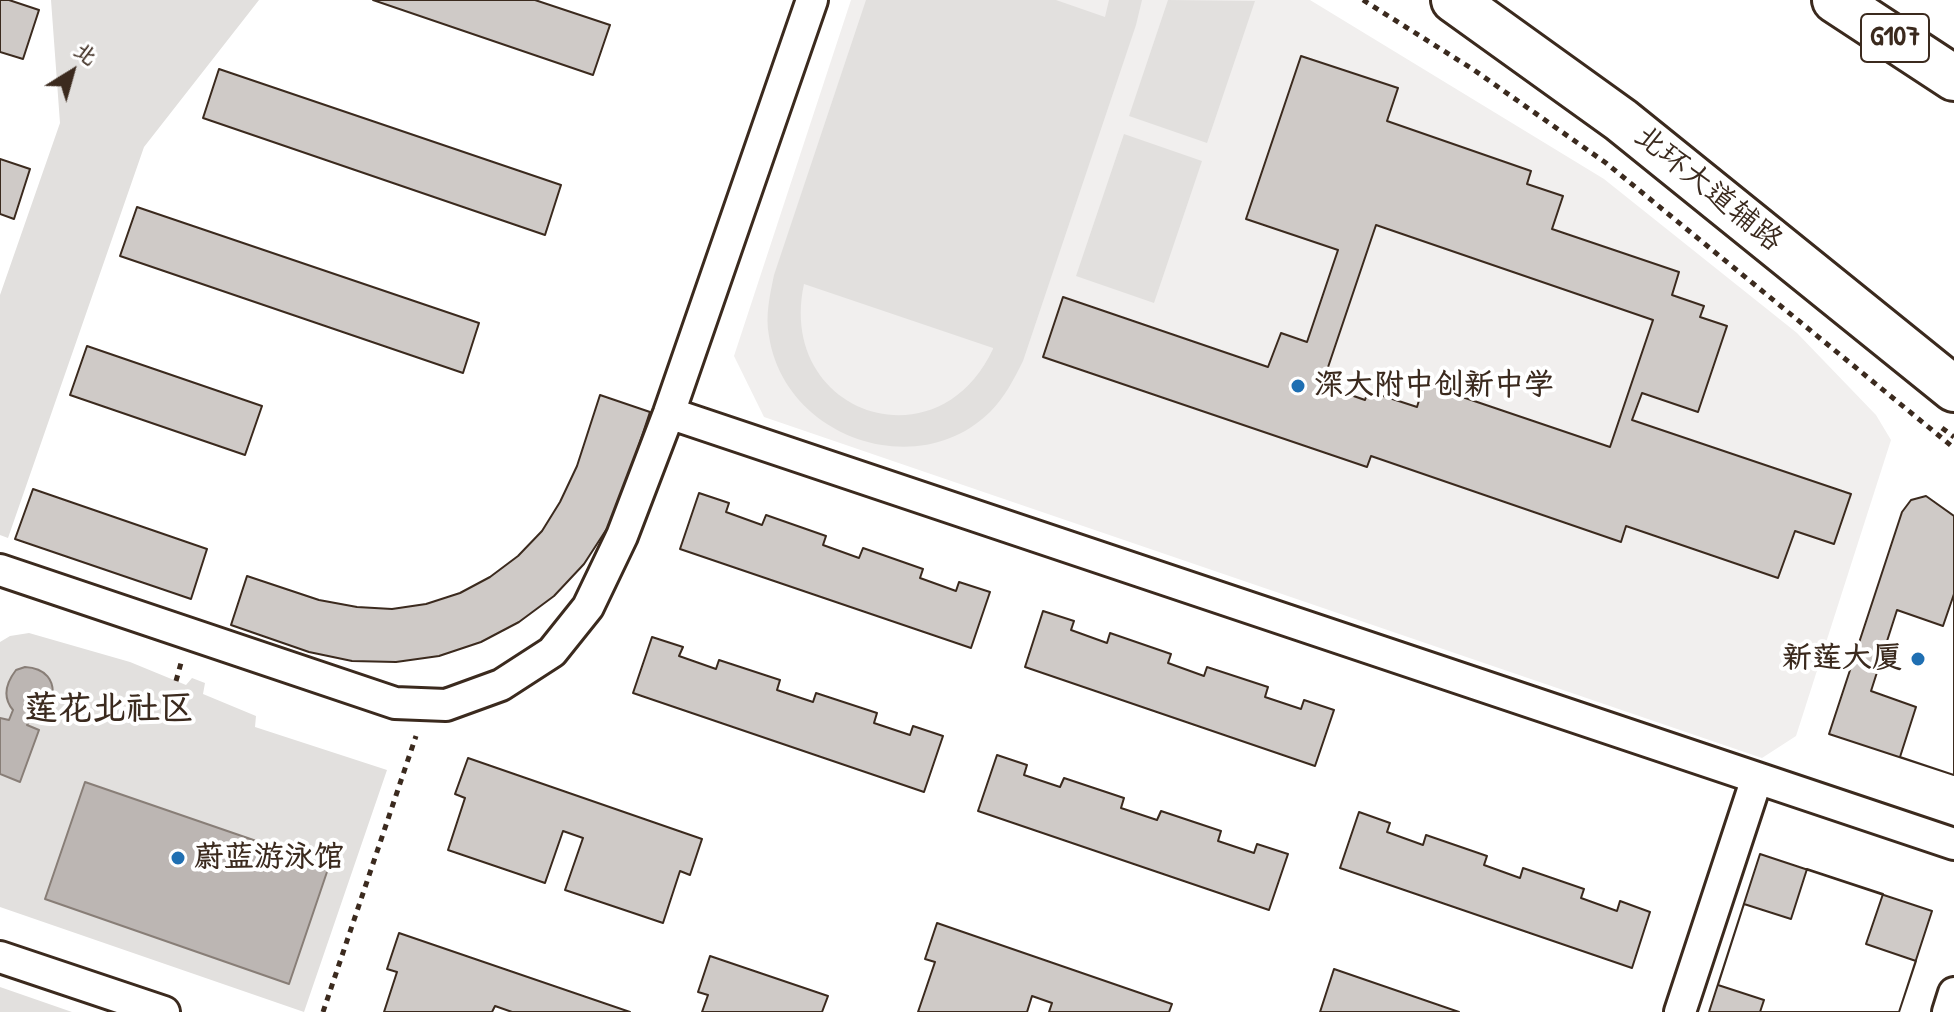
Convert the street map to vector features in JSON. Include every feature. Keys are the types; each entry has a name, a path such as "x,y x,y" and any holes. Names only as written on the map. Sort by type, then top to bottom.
{"main road":[{"name":"北环大道辅路","path":"1454,0 1621,120 1954,389"},
{"path":"1849,2 1954,53"},
{"name":"G107","path":"1849,2 1954,78"}],"street":[{"path":"0,570 395,703 446,705 501,685 552,652 588,607 622,536 669,413 812,0"},
{"path":"669,413 1954,844"},
{"path":"1680,1012 1757,778"},
{"path":"0,957 164,1012"},
{"path":"1948,1012 1954,993"}],"path":[{"path":"1363,0 1474,70 1606,163 1954,448"},
{"path":"323,1012 427,704"}],"shaded area":[{"path":"51,0 259,0 144,147 8,538 0,535 0,295 60,123"},
{"name":"深大附中创新中学","path":"851,0 1310,0 1604,179 1797,333 1876,415 1891,440 1796,736 1762,758 764,417 734,356"},
{"path":"866,0 1056,0 1105,17 1109,0 1142,0 1023,361 1005,394 990,412 960,434 927,445 892,446 858,439 826,423 800,401 780,371 768,328 768,305 774,275","holes":["804,284 993,348 968,386 936,408 901,415 867,410 837,393 814,365 802,329"]},
{"path":"1168,0 1255,1 1207,143 1129,116"},
{"path":"1124,134 1202,161 1154,303 1076,276"},
{"name":"蔚蓝游泳馆","path":"29,633 130,662 186,685 192,678 205,683 203,694 256,716 255,727 387,770 304,1012 0,907 0,642 10,636"},
{"path":"25,667 48,676 53,693 52,700 41,707 27,725 39,730 20,782 0,774 0,718 9,720 13,710 6,695 8,685 16,670"},
{"path":"85,782 329,866 289,984 45,899"},
{"path":"0,987 72,1012 0,1012"}],"building":[{"path":"0,0 39,10 23,59 0,52"},
{"path":"373,0 535,0 610,25 593,75"},
{"path":"1301,56 1398,88 1387,121 1531,171 1527,184 1563,196 1552,229 1679,272 1672,295 1704,306 1700,317 1727,326 1698,412 1642,393 1632,420 1851,494 1834,544 1795,531 1778,578 1626,526 1621,542 1371,456 1367,467 1043,357 1063,297 1268,367 1281,333 1307,342 1338,250 1246,219","holes":["1376,225 1653,320 1610,447 1424,384 1417,407 1368,391 1365,400 1322,385"]},
{"path":"219,69 561,185 545,235 203,118"},
{"path":"0,159 30,169 14,219 0,214"},
{"path":"137,207 479,323 463,373 120,256"},
{"path":"87,346 262,406 245,455 70,395"},
{"path":"600,395 650,412 625,487 608,527 584,564 554,596 519,622 481,642 439,656 396,662 352,661 309,652 231,625 247,576 319,600 392,609 426,604 460,593 490,577 518,556 542,531 560,502 577,466"},
{"path":"33,489 207,549 191,599 15,539"},
{"path":"699,493 729,503 726,512 762,525 766,515 826,536 823,545 859,558 863,548 923,569 920,578 956,591 959,582 990,592 971,648 680,549"},
{"path":"1926,496 1954,516 1954,775 1829,734 1902,512 1911,500"},
{"name":"新莲大厦","path":"1954,594 1954,775 1900,757 1916,707 1871,691 1897,610 1943,626"},
{"path":"1043,611 1074,621 1071,630 1107,643 1110,633 1171,654 1168,663 1204,676 1207,667 1268,687 1265,697 1301,709 1304,700 1334,710 1315,766 1025,667"},
{"path":"652,637 683,647 679,656 716,669 719,660 780,680 777,690 813,702 816,693 877,713 874,723 910,735 913,726 943,736 924,792 633,693"},
{"path":"997,755 1027,765 1024,775 1060,787 1064,778 1124,798 1121,808 1157,820 1161,811 1221,831 1218,841 1254,853 1257,844 1288,854 1269,910 978,811"},
{"path":"468,758 702,839 690,875 680,871 663,923 565,890 583,838 563,831 545,883 448,850 465,798 455,794"},
{"path":"1359,812 1390,823 1387,832 1423,845 1426,835 1487,856 1484,865 1520,878 1523,868 1584,889 1581,898 1617,911 1620,901 1650,912 1632,968 1340,868"},
{"path":"1760,854 1932,911 1899,1012 1709,1012"},
{"path":"1807,869 1883,894 1866,944 1916,961 1899,1012 1760,1012 1764,1000 1718,985 1744,904 1791,919"},
{"path":"937,923 1172,1004 1169,1012 1049,1012 1052,1003 1032,996 1027,1012 918,1012 935,962 925,959"},
{"path":"399,933 630,1012 512,1012 495,1006 492,1012 384,1012 397,972 387,969"},
{"path":"710,956 828,996 822,1012 702,1012 708,995 698,992"},
{"path":"1334,969 1459,1012 1320,1012"}],"place":[{"name":"深大附中创新中学","path":"1298,386"},
{"name":"新莲大厦","path":"1918,659"},
{"name":"蔚蓝游泳馆","path":"178,858"}],"district":[{"name":"莲花北社区","path":"109,710"}]}
